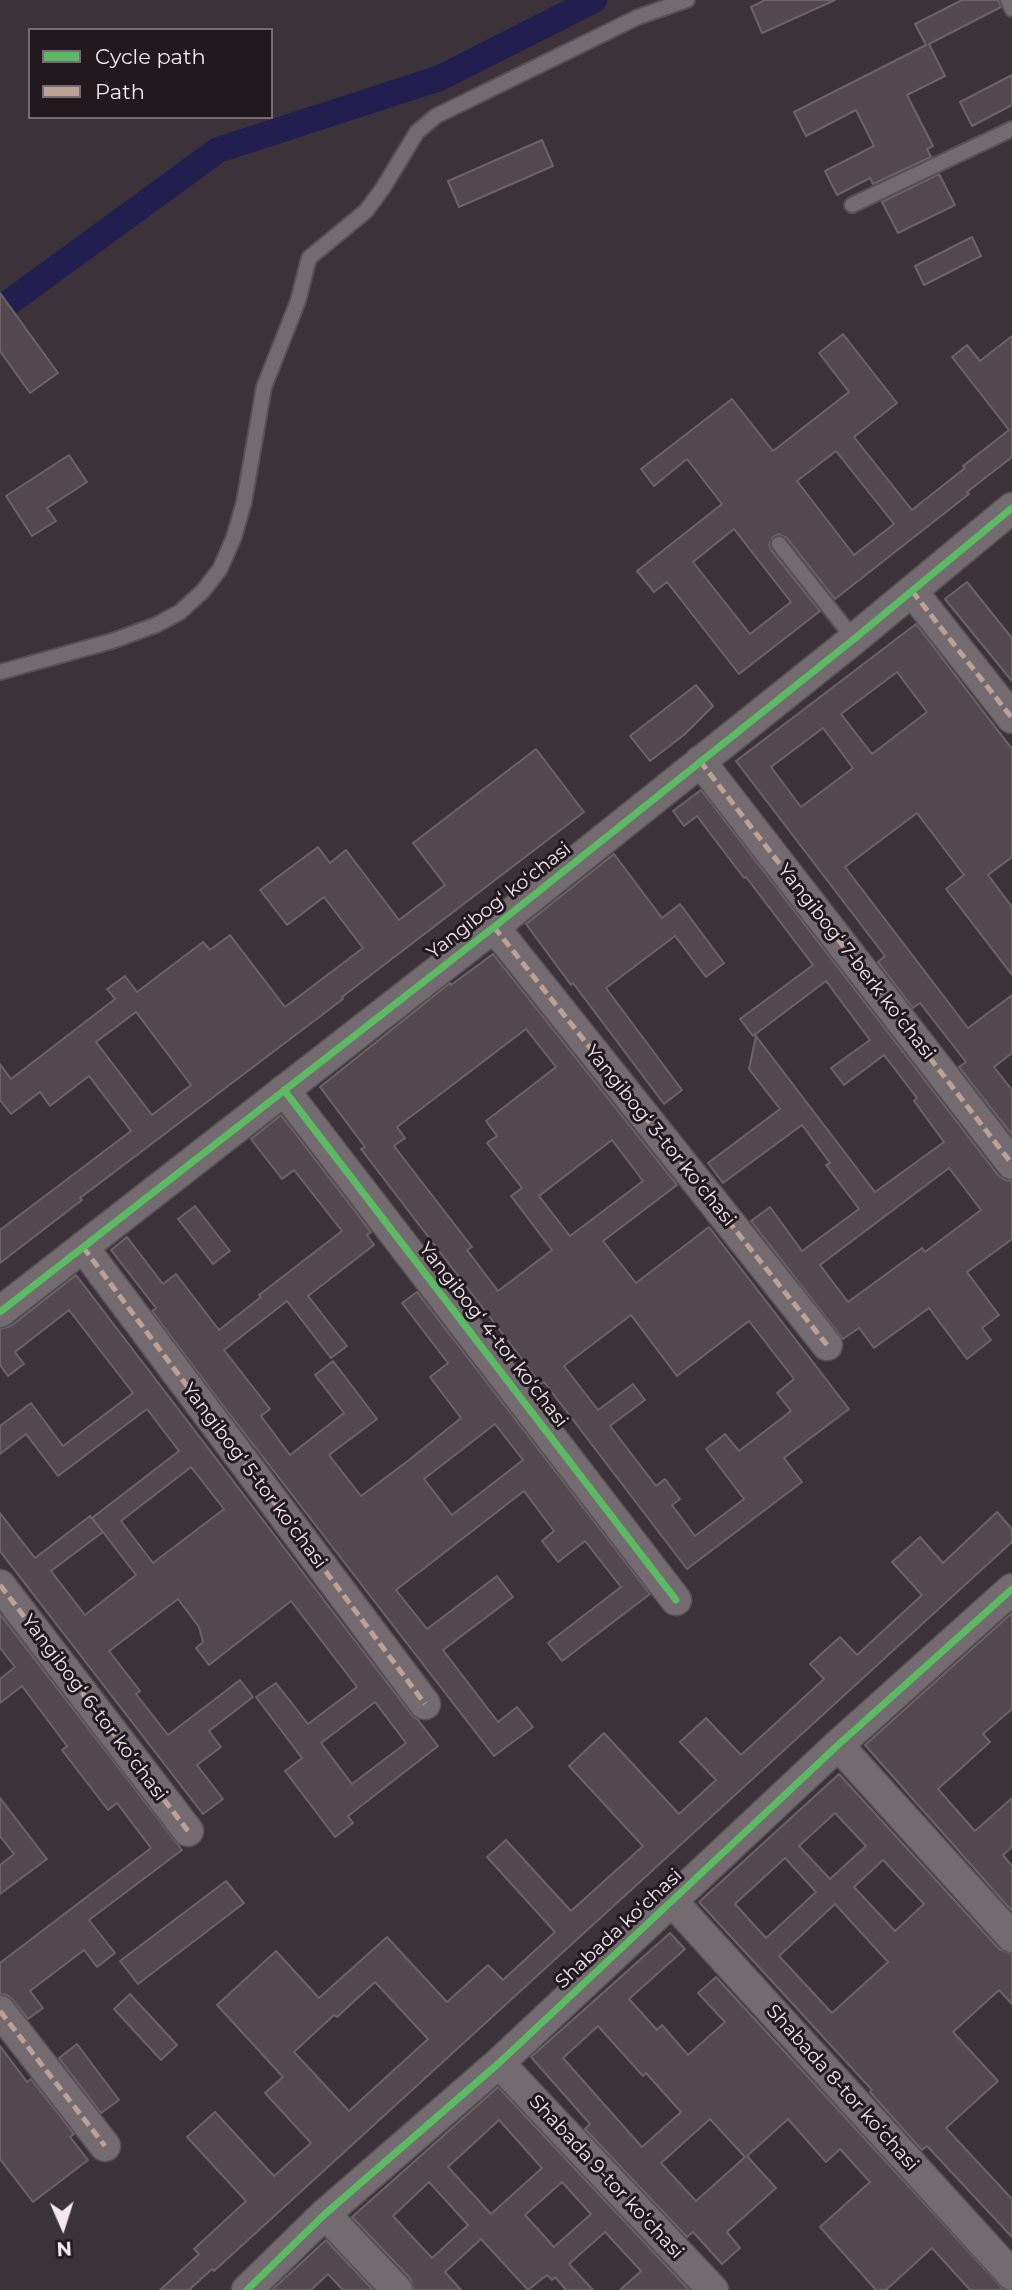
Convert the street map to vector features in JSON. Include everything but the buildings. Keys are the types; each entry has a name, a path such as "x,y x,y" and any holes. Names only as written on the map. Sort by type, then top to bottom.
{"street":[{"name":"Yangibogʻ koʻchasi","path":"0,1312 494,927 854,639 1012,508"},
{"path":"912,591 1012,718"},
{"name":"Yangibogʻ 7-berk koʻchasi","path":"700,761 1012,1164"},
{"name":"Yangibogʻ 3-tor koʻchasi","path":"494,927 827,1345"},
{"name":"Yangibogʻ 4-tor koʻchasi","path":"284,1090 676,1600"},
{"name":"Yangibogʻ 5-tor koʻchasi","path":"83,1247 425,1704"},
{"name":"Yangibogʻ 6-tor koʻchasi","path":"0,1586 188,1831"},
{"name":"Shabada koʻchasi","path":"247,2290 325,2214 499,2063 838,1745 1008,1601"},
{"path":"838,1745 1012,1937"},
{"name":"Shabada 8-tor koʻchasi","path":"672,1901 1012,2275"},
{"path":"0,2011 105,2146"},
{"name":"Shabada 9-tor koʻchasi","path":"499,2063 713,2290"},
{"path":"325,2214 397,2290"}],"lane":[{"path":"0,672 111,641 156,625 180,612 203,591 220,569 234,537 244,502 264,387 298,300 309,258 366,211 417,132 436,116 638,18 687,0"},
{"path":"1008,0 1012,9"},
{"path":"852,205 1012,129"},
{"path":"779,544 854,639"}],"waterway":[{"path":"0,309 218,150 440,78 594,0"}],"marked path":[{"path":"912,591 1012,718"},
{"path":"700,761 1012,1164"},
{"path":"494,927 827,1345"},
{"path":"83,1247 425,1704"},
{"path":"0,1585 188,1831"},
{"path":"0,2011 105,2146"}],"cycle path":[{"path":"0,1312 494,927 854,639 1012,508"},
{"path":"284,1090 676,1600"},
{"path":"247,2290 325,2214 499,2063 838,1745 1012,1589"}]}
